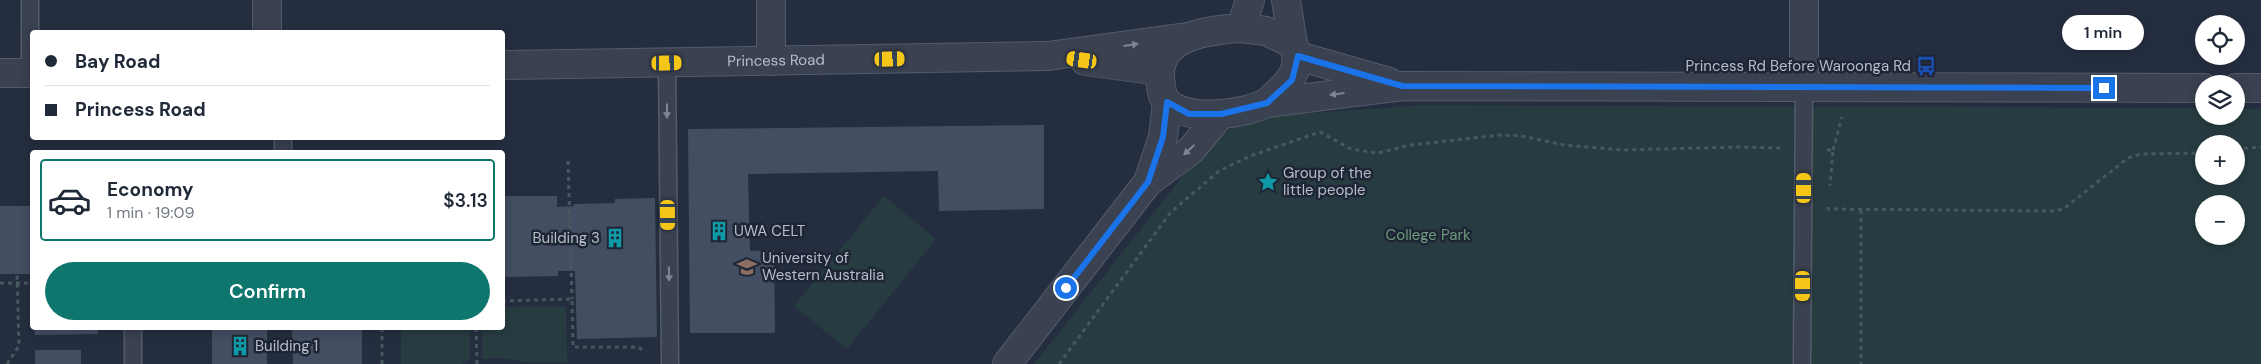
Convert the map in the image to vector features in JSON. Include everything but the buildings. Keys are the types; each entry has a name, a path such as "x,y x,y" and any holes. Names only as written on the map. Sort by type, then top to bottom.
{"street":[{"path":"267,0 267,30"},
{"path":"771,0 771,61"},
{"path":"1241,28 1250,0"},
{"path":"1267,103 1292,80 1295,50 1286,0"},
{"path":"1804,0 1804,87"},
{"path":"1148,182 1163,137 1167,102 1161,88 1160,71 1164,54 1187,37 1211,30 1241,28 1266,31 1295,50 1402,86"},
{"name":"Princess Road","path":"505,65 1048,56 1187,37"},
{"name":"Princess Road","path":"1048,56 1160,71"},
{"path":"0,74 30,73"},
{"path":"1167,102 1189,114 1221,114 1267,103 1402,86 2195,88"},
{"path":"2245,88 2261,88"},
{"path":"1007,364 1148,182 1190,151 1221,114"}],"lane":[{"path":"30,0 30,30"},
{"path":"667,63 670,364"},
{"path":"1802,364 1804,87"},
{"path":"133,330 133,364"}],"path":[{"path":"1830,190 1833,150 1843,116"},
{"path":"1059,364 1172,212 1219,170 1250,156 1320,132 1351,149 1377,153 1411,145 1500,135 1522,136 1564,145 1623,150 1739,147 1833,150"},
{"path":"2245,148 2261,147"},
{"path":"1829,199 1828,209 2057,211 2066,207 2128,158 2140,154 2195,153"},
{"path":"568,161 574,347 638,347 652,356"},
{"path":"1861,210 1861,364"},
{"path":"6,364 19,346 17,274"},
{"path":"0,283 30,283"},
{"path":"505,301 572,299"},
{"path":"382,330 382,364"},
{"path":"476,330 476,364"}],"green space":[{"name":"College Park","path":"1420,105 2195,108 2195,125 2245,125 2245,108 2261,109 2261,364 1034,364 1190,167 1213,143 1235,126 1261,117"},
{"path":"884,196 936,239 847,349 794,306"},
{"path":"566,306 567,362 532,363 502,358 482,359 482,330 505,330 505,307"},
{"path":"401,330 470,330 470,359 462,364 401,364"}],"place":[{"name":"Princess Rd Before Waroonga Rd","path":"1926,66"},
{"name":"Group of the little people","path":"1268,182"},
{"name":"UWA CELT","path":"719,231"},
{"name":"Building 3","path":"615,238"},
{"name":"University of Western Australia","path":"747,267"},
{"name":"Building 1","path":"240,346"}],"route":[{"path":"1066,288 1148,182 1163,137 1167,102 1189,114 1221,114 1267,103 1292,80 1298,56 1402,86 2104,88"}]}
